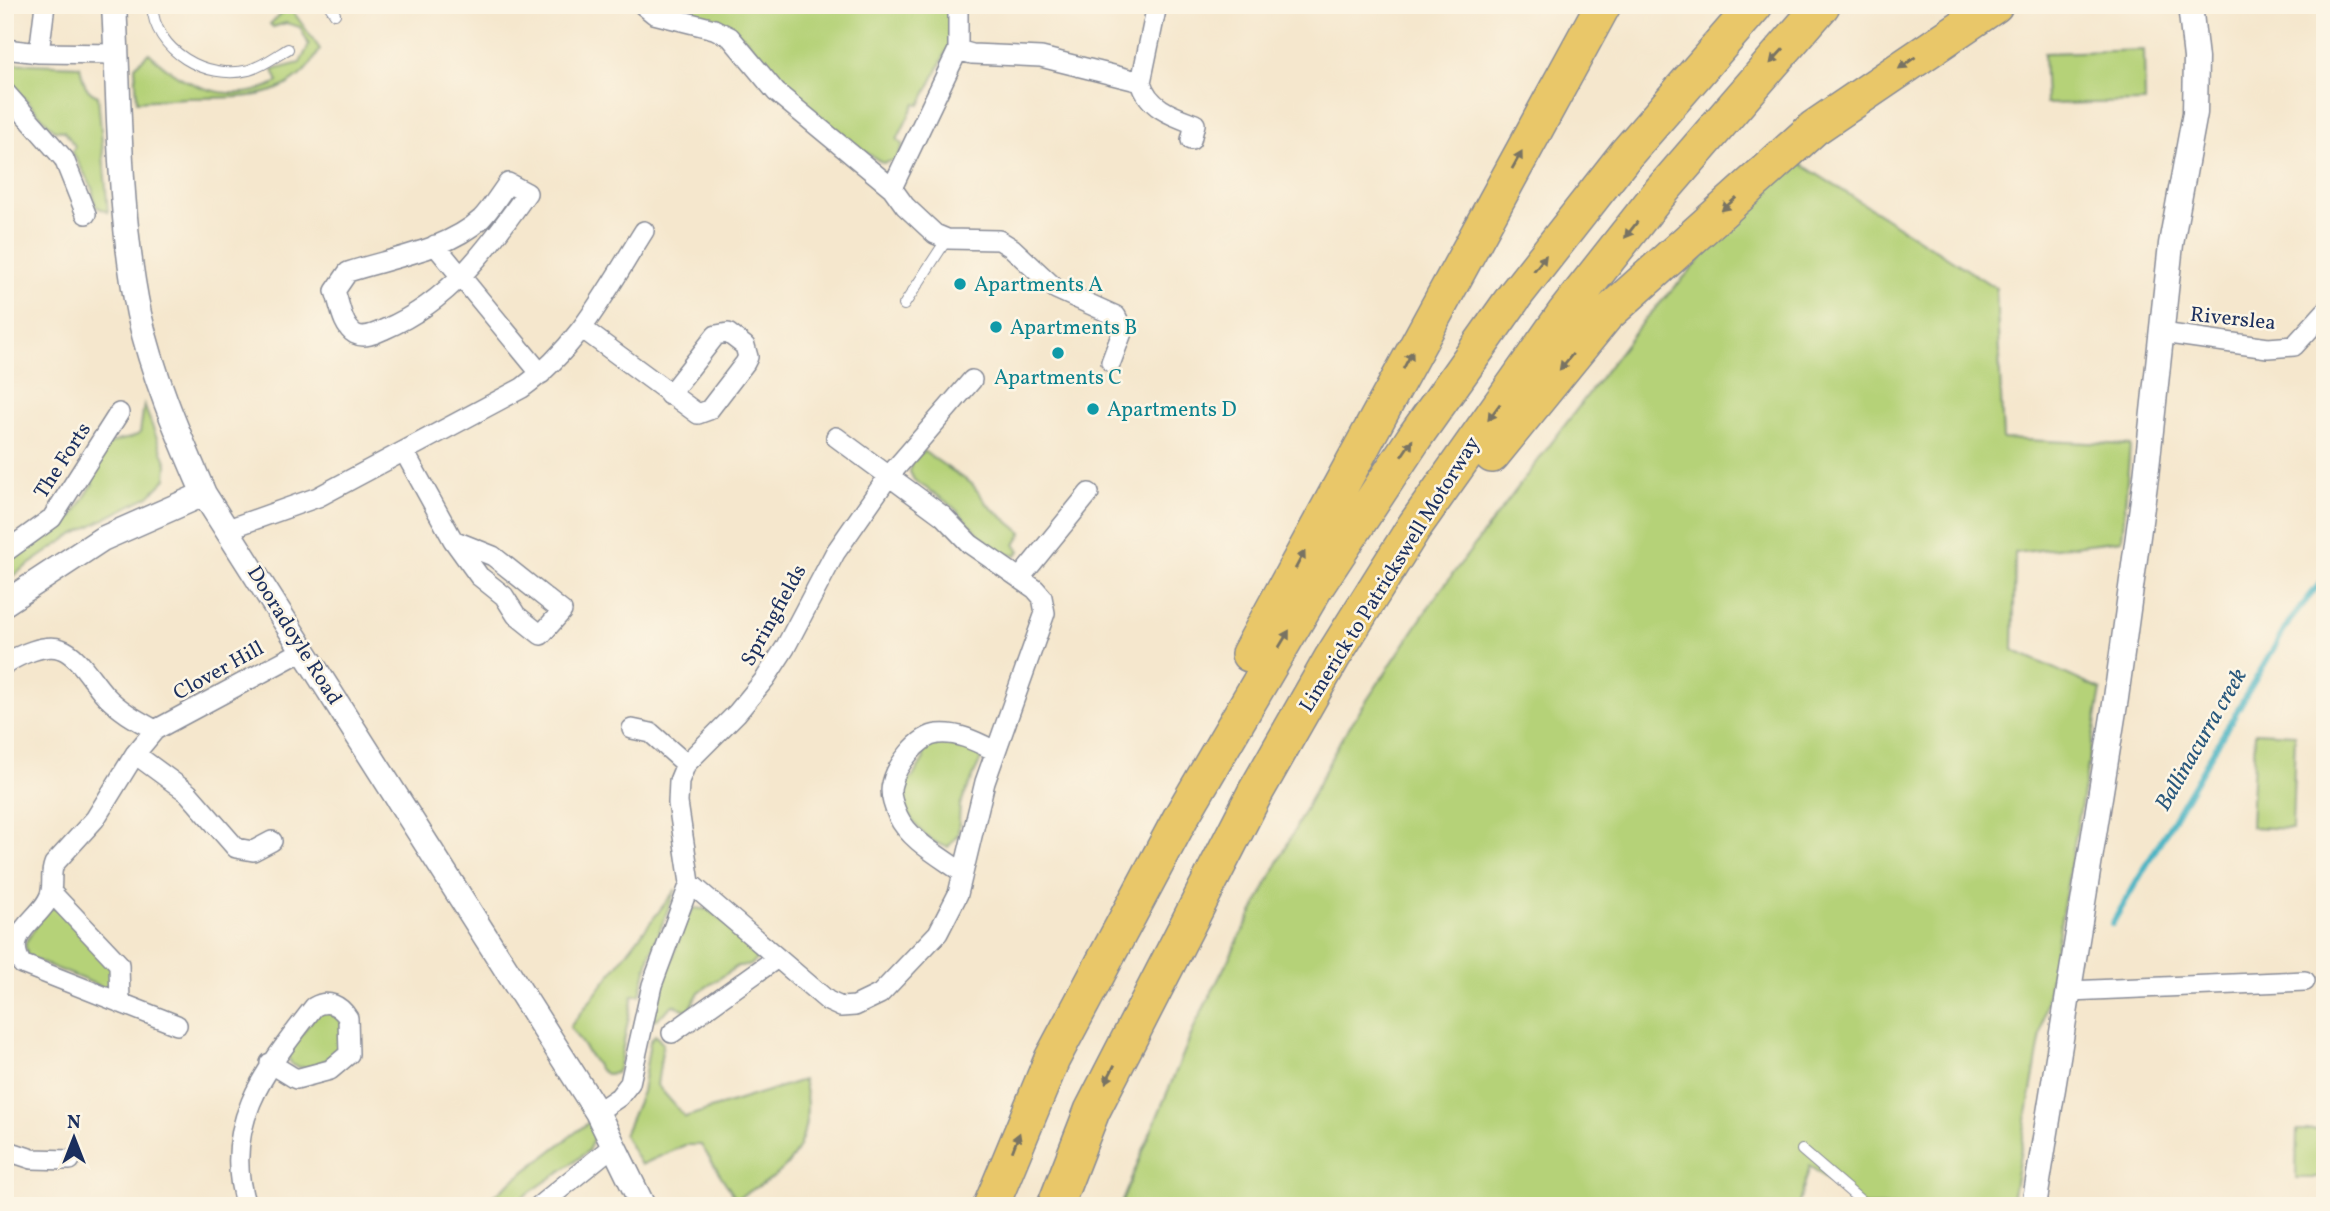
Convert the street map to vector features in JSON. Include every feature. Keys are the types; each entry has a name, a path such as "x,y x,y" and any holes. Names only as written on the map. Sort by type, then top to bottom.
{"highway":[{"path":"991,1206 1052,1059 1098,934 1495,199 1603,5"},
{"path":"1052,1059 1219,749 1363,513 1516,294 1626,154 1755,5"},
{"name":"Limerick to Patrickswell Motorway","path":"1055,1206 1092,1111 1255,793 1332,658 1422,516 1565,313 1658,195 1822,5"},
{"path":"1130,1035 1267,796 1434,538 1512,428 1606,315 1814,128 1995,5"}],"street":[{"path":"39,53 45,5"},
{"name":"Dooradoyle Road","path":"114,5 123,196 139,314 164,403 204,495 597,1112 643,1206"},
{"path":"643,5 654,14 714,29 730,37 776,92 892,188 924,225 947,239 999,240 1020,255 1056,289 1116,316 1123,330 1111,362"},
{"path":"892,188 958,50 958,5"},
{"path":"1157,5 1141,82 1143,90 1161,110 1195,124 1191,140"},
{"path":"2034,1206 2132,589 2171,244 2195,113 2196,58 2187,9"},
{"path":"5,49 39,53 117,54"},
{"path":"958,50 981,55 1041,57 1141,82"},
{"path":"5,92 64,159 86,214"},
{"path":"508,183 527,193 485,253 460,274 416,316 369,336 357,335 347,327 335,290 348,272 435,245 482,218 508,183"},
{"path":"228,529 239,522 318,497 501,401 541,374 583,329 644,231"},
{"path":"435,245 541,374"},
{"name":"Riverslea","path":"2162,333 2268,348 2294,346 2325,312"},
{"path":"583,329 669,395"},
{"name":"Springfields","path":"686,764 737,713 765,679 785,649 832,557 888,477 972,380"},
{"name":"The Forts","path":"5,552 52,518 120,414"},
{"path":"690,883 828,1001 841,1007 867,1002 880,994 938,933 958,894 995,751 1045,613 1042,597 1020,578 970,544 959,529 836,437"},
{"path":"405,453 453,540 479,576 504,596 516,615 541,635 562,611 493,556 453,540"},
{"path":"1020,578 1089,493"},
{"path":"5,603 102,539 204,495"},
{"path":"5,664 18,656 61,649 72,656 111,701 155,730"},
{"name":"Clover Hill","path":"177,1025 22,964 15,955 16,942 51,892 54,863 95,819 135,754 155,730 304,650"},
{"path":"597,1112 619,1097 631,1083 652,985 690,883 678,803 679,781 686,764 651,733 632,729"},
{"path":"963,873 906,829 898,816 891,792 892,783 920,742 933,735 957,735 995,751"},
{"path":"135,754 188,793 236,848 253,851 272,841"},
{"path":"51,892 119,964 120,1003"},
{"path":"672,1033 777,957"},
{"path":"2069,992 2305,981"},
{"path":"246,1206 238,1170 240,1141 251,1100 270,1063"},
{"path":"540,1206 613,1146"},
{"path":"5,1150 32,1159 70,1160"}],"lane":[{"path":"152,5 156,27 162,38 173,50 210,69 230,73 251,69 288,49"},
{"path":"904,305 947,239"},
{"path":"1802,1150 1867,1206"}],"green space":[{"path":"655,5 949,5 949,47 920,105 915,103 897,140 903,145 896,160 883,163 837,135 778,81 750,43 731,27"},
{"path":"289,6 320,49 295,80 263,94 245,97 137,101 135,66 149,53 177,75 209,90 243,93 278,82 273,70 300,63 309,45 300,27 286,23 273,27 270,24"},
{"path":"2144,50 2145,102 2046,104 2044,53"},
{"path":"6,63 80,66 87,88 98,96 108,212 95,206 92,187 72,152 75,146 64,131 54,130 10,83 5,74"},
{"path":"1793,159 1996,288 2003,439 2130,445 2122,540 2015,553 2013,650 2101,690 2011,1206 1862,1206 1810,1166 1798,1206 1120,1206 1197,1021 1340,741 1434,599 1641,324"},
{"path":"144,405 167,464 166,479 149,496 69,537 5,581 5,562 41,540 66,513 72,517 93,484 88,478 106,448 140,433"},
{"path":"923,451 972,484 988,505 1022,533 1015,545 1020,551 1016,555 999,551 950,505 914,480 910,472 911,463"},
{"path":"2255,732 2295,734 2292,829 2251,827"},
{"path":"959,742 978,750 982,757 960,805 958,835 948,847 929,838 913,821 903,801 902,779 912,778 924,758 922,749 934,743"},
{"path":"676,889 650,955 640,995 633,995 619,1067 616,1073 606,1074 600,1070 570,1027"},
{"path":"58,907 113,965 112,985 107,989 28,957 25,944 46,908"},
{"path":"694,908 711,910 750,948 755,948 757,959 751,965 738,966 699,992 689,1011 673,1005 657,1019 652,1019 685,921"},
{"path":"329,1008 342,1022 341,1049 312,1066 292,1065 287,1055 319,1010"},
{"path":"655,1035 663,1044 657,1085 685,1117 803,1080 807,1102 806,1125 794,1156 782,1170 736,1199 701,1145 685,1145 641,1165 624,1135 642,1092 650,1042"},
{"path":"589,1122 595,1135 588,1151 574,1162 510,1206 480,1206"},
{"path":"2297,1130 2325,1130 2325,1178 2296,1178"}],"waterway":[{"name":"Ballinacurra creek","path":"2112,924 2289,622 2325,577"}],"place":[{"name":"Apartments A","path":"960,284"},
{"name":"Apartments B","path":"996,327"},
{"name":"Apartments C","path":"1058,353"},
{"name":"Apartments D","path":"1093,409"}]}
